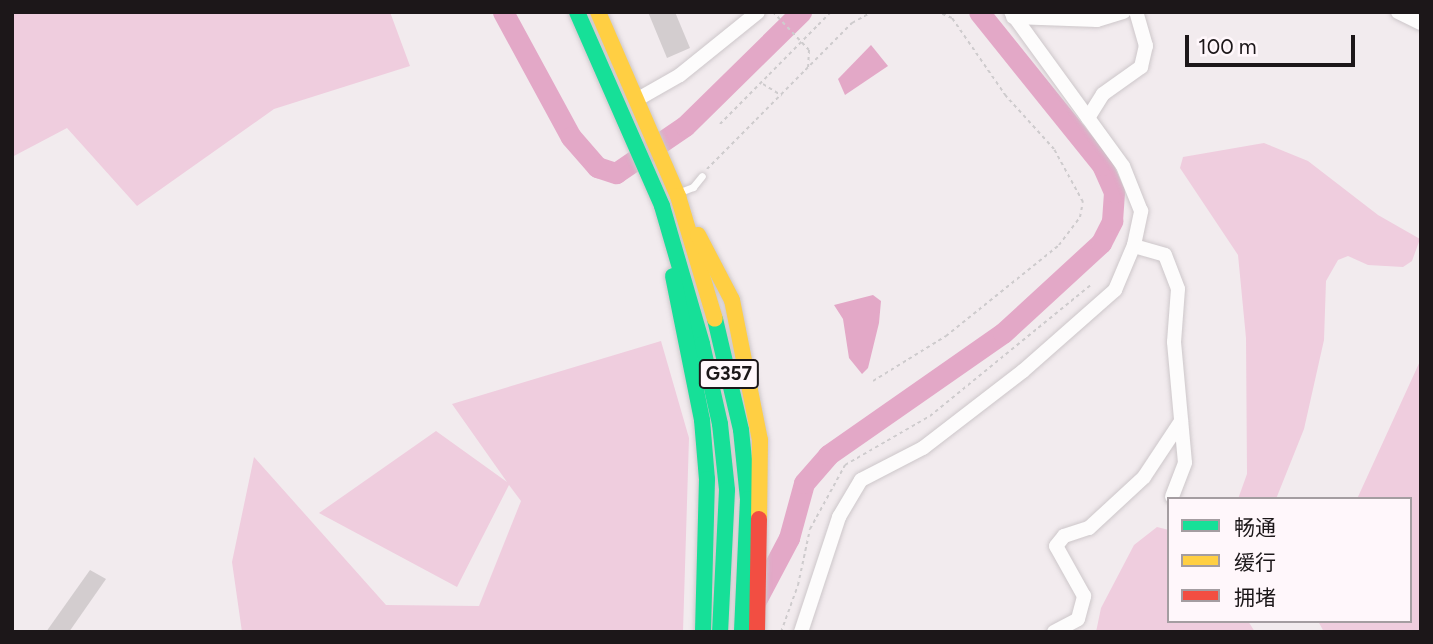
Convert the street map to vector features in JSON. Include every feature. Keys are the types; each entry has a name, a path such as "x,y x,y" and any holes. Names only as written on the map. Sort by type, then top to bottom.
{"main road":[{"name":"G357","path":"577,12 662,206 702,344 720,424 727,490 720,632"},
{"name":"G357","path":"598,12 638,99 677,195 723,341 741,430 754,559 742,632"},
{"path":"662,206 679,320 702,419 708,562 703,625"},
{"path":"754,559 757,632"}],"street":[{"path":"1012,15 1097,20 1124,12"},
{"path":"1088,118 1103,94 1141,67 1146,46 1136,12"},
{"path":"1398,12 1421,23"},
{"path":"638,99 680,75 755,13"},
{"path":"801,632 839,517 861,480 923,448 1023,371 1115,290 1134,246 1141,211 1123,166 1012,15"},
{"path":"1134,246 1165,255 1178,289 1174,342 1185,463 1172,497"},
{"path":"1054,632 1078,619 1084,596 1056,545 1064,536 1089,528 1144,477 1181,421"}],"lane":[{"path":"677,195 694,187 702,176"}],"path":[{"path":"773,12 799,44 809,50 808,72"},
{"path":"720,124 831,12"},
{"path":"702,176 743,131 808,72 852,23 872,12"},
{"path":"873,381 946,336 1059,245 1080,218 1083,202 1054,149 1006,96 952,18 938,12"},
{"path":"762,83 783,97"}],"shaded area":[{"path":"12,12 390,12 410,66 274,109 137,206 67,128 12,157"},
{"path":"871,45 888,66 845,95 838,79"},
{"path":"1264,143 1308,161 1378,215 1420,239 1412,261 1403,267 1368,265 1348,256 1338,260 1326,281 1324,340 1304,429 1277,497 1239,497 1247,474 1246,338 1238,255 1180,168 1183,157"},
{"path":"873,295 881,301 879,323 868,368 862,374 849,358 843,319 834,305"},
{"path":"661,341 689,438 683,632 242,632 232,562 254,457 386,605 479,606 521,501 509,485 457,587 319,513 436,431 507,482 452,404"},
{"path":"1421,359 1421,632 1324,632 1319,623 1412,623 1412,497 1358,497"},
{"path":"1157,527 1167,530 1167,623 1249,623 1255,632 1096,632 1101,608 1134,545"}],"building":[{"path":"648,12 675,12 690,48 667,58"},
{"path":"90,570 106,579 69,632 46,632"}],"waterway":[{"path":"503,12 571,137 597,167 616,173 685,126 801,12"},
{"path":"754,604 789,538 804,483 828,455 1003,333 1101,243 1112,221 1114,192 1102,165 979,12"}],"traffic: fast":[{"path":"577,12 662,206 702,344 720,424 727,490 720,632"},
{"path":"673,276 702,420 707,479 703,632"},
{"path":"715,319 741,430 748,499 742,632"}],"traffic: slow":[{"path":"598,12 678,196 715,319"},
{"path":"698,235 732,300 760,440 759,519"}],"traffic: jam":[{"path":"757,632 759,519"}]}
